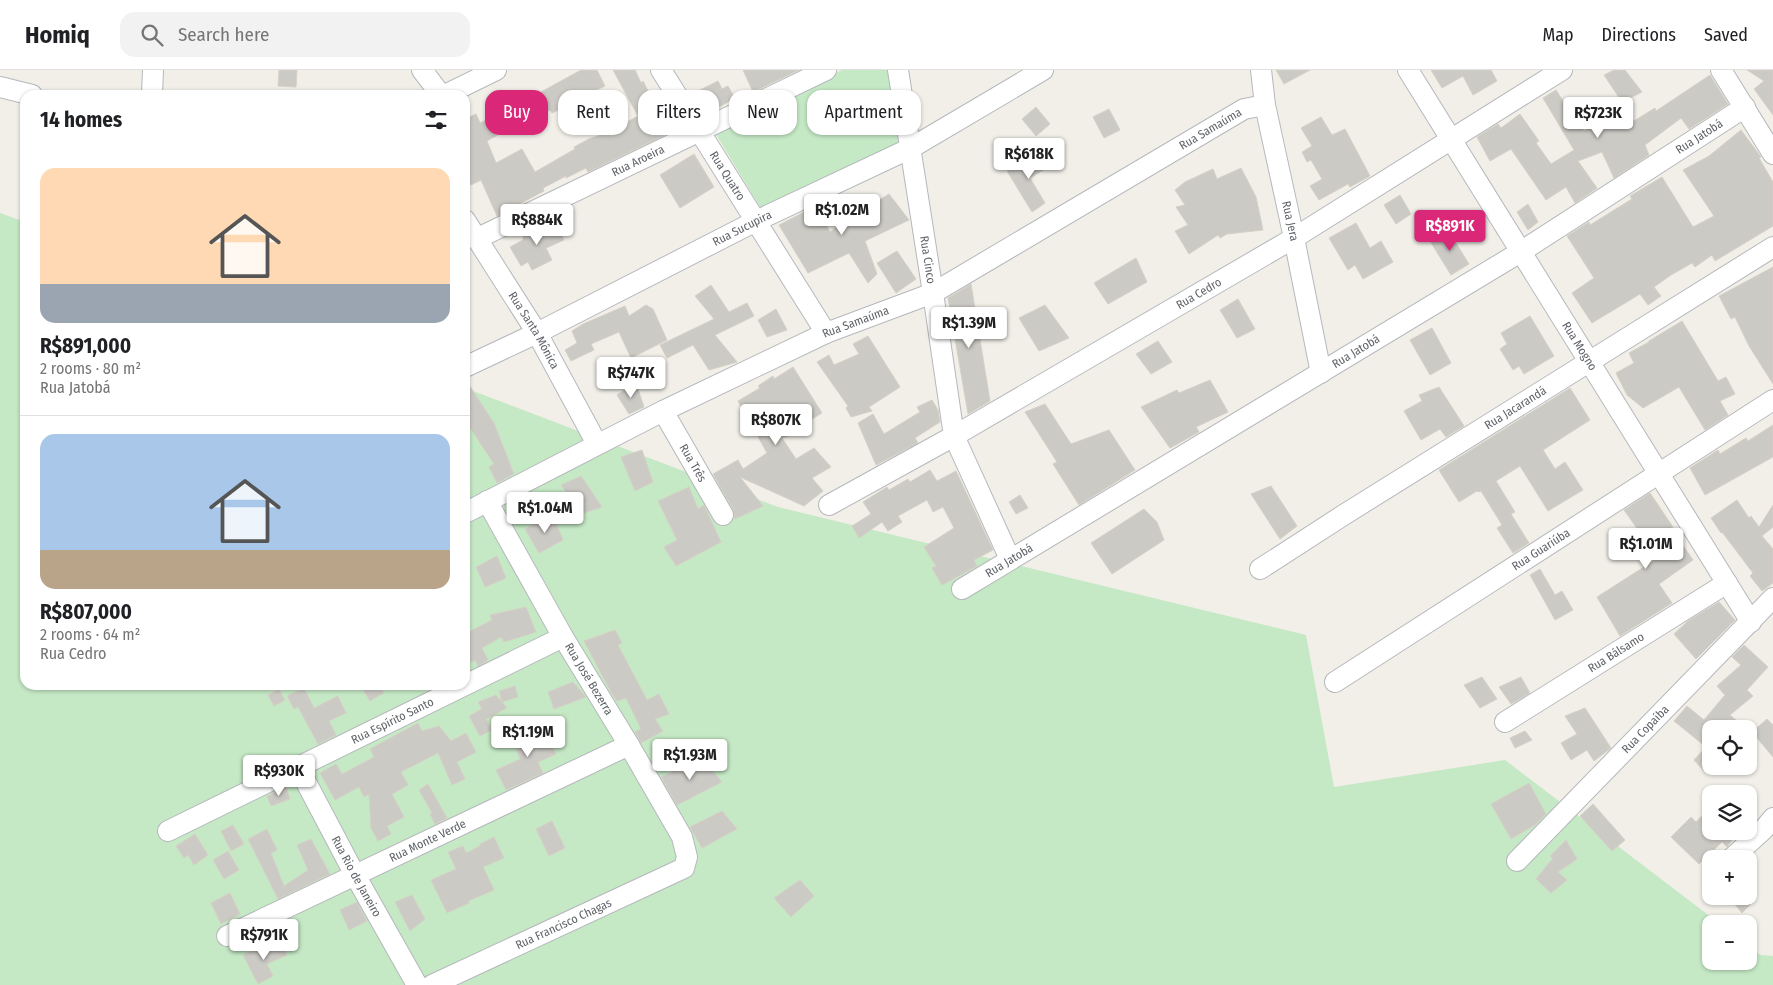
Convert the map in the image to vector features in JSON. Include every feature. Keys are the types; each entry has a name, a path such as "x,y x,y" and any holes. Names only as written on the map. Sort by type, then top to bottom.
{"street":[{"path":"152,90 153,70"},
{"path":"163,70 164,90"},
{"path":"422,70 437,90"},
{"path":"455,90 496,70"},
{"name":"Rua Quatro","path":"661,70 673,90"},
{"name":"Rua Aroeira","path":"719,121 826,70"},
{"name":"Rua Cinco","path":"898,70 934,293 954,436 1010,559"},
{"name":"Rua Sucupira","path":"470,365 538,333 756,221 911,148 1042,70"},
{"name":"Rua Jera","path":"1261,70 1265,105 1321,373"},
{"name":"Rua Mogno","path":"1408,70 1751,622"},
{"name":"Rua Cedro","path":"829,504 954,436 1294,238 1562,70"},
{"path":"1721,70 1773,154"},
{"path":"0,87 20,92"},
{"name":"Rua Samaúma","path":"470,510 663,411 826,334 934,293 1244,109 1265,105"},
{"name":"Rua Jatobá","path":"962,589 1522,252 1745,107"},
{"name":"Rua Aroeira","path":"476,239 690,135"},
{"name":"Rua Quatro","path":"701,135 826,334"},
{"name":"Rua Santa Mônica","path":"470,229 538,333 597,444"},
{"name":"Rua Jacarandá","path":"1260,569 1773,247"},
{"name":"Rua Guariúba","path":"1334,682 1773,400"},
{"name":"Rua Três","path":"663,411 723,516"},
{"name":"Rua José Bezerra","path":"487,501 563,637 682,837 687,857"},
{"name":"Rua Bálsamo","path":"1505,722 1727,583"},
{"name":"Rua Copaíba","path":"1517,861 1773,598"},
{"name":"Rua Espírito Santo","path":"470,683 563,637"},
{"name":"Rua Espírito Santo","path":"168,831 455,690"},
{"name":"Rua Monte Verde","path":"227,936 629,745"},
{"name":"Rua Rio de Janeiro","path":"298,767 355,875 417,985"},
{"path":"1742,850 1773,818"},
{"name":"Rua Francisco Chagas","path":"432,985 684,868 687,857"}],"green space":[{"path":"842,70 889,70 892,90 807,90 807,135 900,135 902,145 763,212 716,135 719,135 719,129 729,124 729,135 797,135 797,91"},
{"path":"0,213 20,220 20,690 470,690 470,390 778,507 1306,635 1334,787 1505,760 1708,915 1702,915 1702,970 1757,970 1757,953 1760,955 1773,956 1773,985 0,985"}],"building":[{"path":"279,70 297,70 296,87 278,86"},
{"path":"581,70 597,70 605,86 596,90 558,90 558,110 552,113 550,110 548,111 548,90 545,90"},
{"path":"613,70 635,70 641,83 643,81 648,90 638,90 638,116 628,98 628,90 624,90"},
{"path":"743,70 799,70 757,90 752,90"},
{"path":"1276,70 1310,70 1284,84"},
{"path":"1431,70 1491,70 1497,81 1473,95 1463,76 1442,88"},
{"path":"1614,70 1625,70 1642,92 1622,102 1604,75"},
{"path":"1747,70 1773,70 1773,115 1754,89 1764,81"},
{"path":"1710,75 1728,104 1689,129 1681,118 1645,145 1649,155 1614,178 1602,152 1578,161 1597,188 1575,203 1566,187 1546,200 1511,149 1490,161 1477,137 1498,124 1501,128 1520,114 1539,141 1536,143 1551,164 1574,150 1543,98 1556,90 1584,131 1624,104 1634,121 1655,108 1656,111"},
{"path":"718,81 722,89 728,86 730,90 729,101 719,107 719,90 700,90"},
{"path":"1036,107 1050,124 1036,136 1022,119"},
{"path":"1109,109 1120,130 1104,138 1093,117"},
{"path":"476,114 480,123 485,121 485,135 498,135 487,141 496,163 522,149 535,172 589,139 600,135 628,135 628,122 638,116 638,135 665,135 588,172 586,168 566,178 566,176 543,188 544,191 497,216 481,180 471,185 470,183 470,117"},
{"path":"1321,117 1332,135 1345,129 1370,176 1350,187 1348,184 1319,200 1310,186 1322,179 1311,160 1307,162 1302,152 1312,146 1301,128"},
{"path":"1741,130 1761,157 1759,158 1773,182 1773,226 1715,261 1712,255 1695,267 1692,263 1671,275 1654,287 1661,296 1648,305 1640,294 1592,323 1572,293 1594,278 1567,236 1589,222 1590,225 1632,199 1630,196 1662,177 1693,227 1714,216 1683,170 1709,156"},
{"path":"1039,152 1048,167 1030,178 1045,203 1032,212 1007,171"},
{"path":"694,154 714,187 680,208 660,175"},
{"path":"1241,168 1256,197 1263,230 1227,234 1220,238 1218,235 1189,254 1175,231 1188,225 1176,207 1185,205 1175,190 1185,182 1213,169 1217,179"},
{"path":"889,194 909,220 865,241 877,274 868,283 849,253 808,273 779,225 816,206 830,232 851,216"},
{"path":"1400,195 1411,214 1396,224 1384,205"},
{"path":"1528,204 1538,222 1528,230 1517,212"},
{"path":"555,221 564,240 546,248 552,260 532,270 528,262 521,266 510,247 523,240 523,236"},
{"path":"1356,223 1370,248 1381,241 1393,262 1363,279 1355,265 1348,270 1329,238"},
{"path":"1448,230 1469,264 1451,275 1430,241"},
{"path":"897,251 916,279 896,293 877,263"},
{"path":"1136,258 1147,282 1108,304 1094,283"},
{"path":"1773,267 1773,384 1749,346 1735,317 1731,319 1719,296"},
{"path":"971,284 990,401 968,414 948,298"},
{"path":"711,285 729,312 747,303 754,316 715,335 737,362 709,370 693,345 667,358 660,345 714,319 695,296"},
{"path":"1238,299 1255,329 1237,338 1220,310"},
{"path":"646,305 653,309 667,340 631,358 619,332 591,344 594,350 571,361 565,350 577,343 572,331 583,324 625,306 629,316"},
{"path":"1045,305 1069,338 1039,351 1019,318"},
{"path":"776,309 787,330 767,337 758,320"},
{"path":"1530,316 1554,356 1524,374 1519,366 1513,370 1500,349 1507,344 1501,333"},
{"path":"1682,321 1718,381 1726,377 1735,394 1720,401 1728,415 1705,430 1679,387 1643,408 1627,395 1616,373 1634,363 1629,353"},
{"path":"1432,328 1451,363 1430,375 1410,340"},
{"path":"868,336 900,387 869,407 872,411 851,417 846,408 848,406 817,362 829,355 834,365 859,354 853,344"},
{"path":"1158,341 1172,362 1151,374 1136,354"},
{"path":"793,367 822,413 804,424 808,430 782,438 796,459 814,448 831,467 812,478 823,491 804,506 740,477 763,506 735,519 733,509 713,474 738,460 743,469 767,453 738,401 760,388 758,386 773,376 774,379"},
{"path":"1210,380 1228,412 1196,427 1199,432 1170,448 1141,407 1177,390 1179,393"},
{"path":"636,383 644,407 629,414 617,395"},
{"path":"470,387 494,423 514,474 497,483 489,467 494,464 470,428"},
{"path":"1439,387 1464,426 1446,437 1440,429 1421,440 1404,411 1422,401 1419,395"},
{"path":"1570,388 1590,420 1543,450 1555,469 1565,462 1583,490 1548,511 1520,466 1496,481 1515,512 1511,514 1529,543 1513,553 1497,528 1502,525 1481,491 1477,491 1459,502 1439,470"},
{"path":"932,400 938,410 940,422 915,438 918,443 876,465 858,423 873,414 884,434 920,412 917,407"},
{"path":"1045,404 1071,444 1109,430 1135,470 1079,505 1053,464 1057,462 1025,412"},
{"path":"1773,425 1773,457 1705,495 1690,468 1718,450 1720,454 1746,438 1748,441"},
{"path":"642,450 653,482 635,491 621,457"},
{"path":"930,470 937,481 956,471 993,550 974,560 977,566 942,585 932,568 936,566 924,547 954,528 943,507 933,512 927,500 898,516 902,522 888,531 882,522 859,538 852,526 871,514 863,502 887,487 889,490 908,479 910,482"},
{"path":"581,476 602,507 581,514 561,485"},
{"path":"1271,486 1297,526 1280,539 1251,494"},
{"path":"689,487 698,509 704,505 721,542 676,566 664,547 677,540 658,501"},
{"path":"1650,493 1693,560 1659,584 1672,603 1620,636 1597,597 1658,558 1624,510"},
{"path":"1020,495 1028,508 1016,514 1009,502"},
{"path":"1737,500 1749,518 1751,516 1759,527 1773,505 1773,527 1762,536 1773,549 1773,583 1762,591 1750,576 1753,573 1711,518"},
{"path":"1144,509 1157,522 1164,540 1112,574 1091,543"},
{"path":"552,514 563,540 539,553 525,529"},
{"path":"497,556 506,578 485,587 476,567"},
{"path":"1540,569 1555,595 1562,591 1573,610 1555,620 1530,575"},
{"path":"1719,602 1735,620 1696,659 1674,634 1688,621"},
{"path":"526,607 536,632 504,642 501,637 482,648 488,660 478,666 475,660 470,662 470,631 492,620 490,615"},
{"path":"615,630 622,643 618,645 647,700 659,694 669,714 655,719 663,731 641,743 635,732 641,729 626,698 617,701 584,641"},
{"path":"1744,645 1768,667 1747,690 1753,696 1730,715 1736,720 1704,720 1725,695 1717,686 1741,665 1732,657"},
{"path":"1482,677 1497,699 1480,708 1464,685"},
{"path":"1521,677 1530,693 1511,704 1499,687"},
{"path":"573,682 586,697 554,709 548,692"},
{"path":"515,686 518,697 502,702 499,691"},
{"path":"280,690 285,700 274,706 268,695"},
{"path":"300,690 305,690 314,708 338,696 346,713 329,721 336,735 318,744 298,707 294,709 287,696"},
{"path":"363,690 382,690 384,693 370,701"},
{"path":"496,695 507,708 486,719 492,730 480,736 469,716 482,709 478,702"},
{"path":"1687,706 1704,720 1702,720 1702,744 1674,721"},
{"path":"1585,708 1611,748 1594,761 1587,750 1571,760 1561,743 1577,734 1565,716"},
{"path":"1767,719 1773,725 1773,757 1757,738 1757,728"},
{"path":"541,722 556,754 538,762 543,773 506,790 496,770 520,759 516,749 530,738 526,730"},
{"path":"418,723 422,731 439,726 451,741 466,733 476,752 457,762 465,779 452,785 438,753 401,772 408,785 392,794 404,817 387,826 391,834 378,841 371,828 369,794 364,797 359,787 335,800 320,773 336,764 342,774 374,757 370,749"},
{"path":"1525,731 1532,740 1515,748 1510,738"},
{"path":"1702,751 1702,769 1694,760"},
{"path":"702,758 722,782 677,805 661,777"},
{"path":"1529,783 1546,814 1535,825 1511,839 1491,804"},
{"path":"428,784 447,818 435,824 430,814 432,813 419,790"},
{"path":"286,787 290,799 271,806 267,796"},
{"path":"1593,804 1625,840 1612,851 1580,816"},
{"path":"722,811 737,829 702,848 690,827"},
{"path":"1702,816 1702,840 1732,840 1727,847 1722,842 1714,850 1702,850 1702,861 1699,864 1671,837 1691,817 1696,822"},
{"path":"552,821 565,848 549,856 536,829"},
{"path":"233,825 244,844 231,851 221,831"},
{"path":"267,829 277,850 271,853 284,886 308,870 297,845 311,839 330,874 278,899 248,839"},
{"path":"195,834 208,855 194,865 188,855 184,858 176,846"},
{"path":"494,837 504,858 483,867 494,890 468,901 469,903 447,913 431,880 456,869 448,852 463,846 466,853"},
{"path":"1566,840 1577,859 1558,872 1567,880 1551,893 1536,879 1553,858 1550,856"},
{"path":"228,851 239,870 224,879 213,860"},
{"path":"800,880 814,896 791,917 774,898"},
{"path":"230,893 240,914 221,924 211,903"},
{"path":"412,895 425,919 410,931 395,902"},
{"path":"357,902 367,921 349,930 340,910"},
{"path":"1735,905 1750,905 1742,913"},
{"path":"281,942 287,955 267,964 273,976 258,984 243,955 258,947 261,952"}]}
